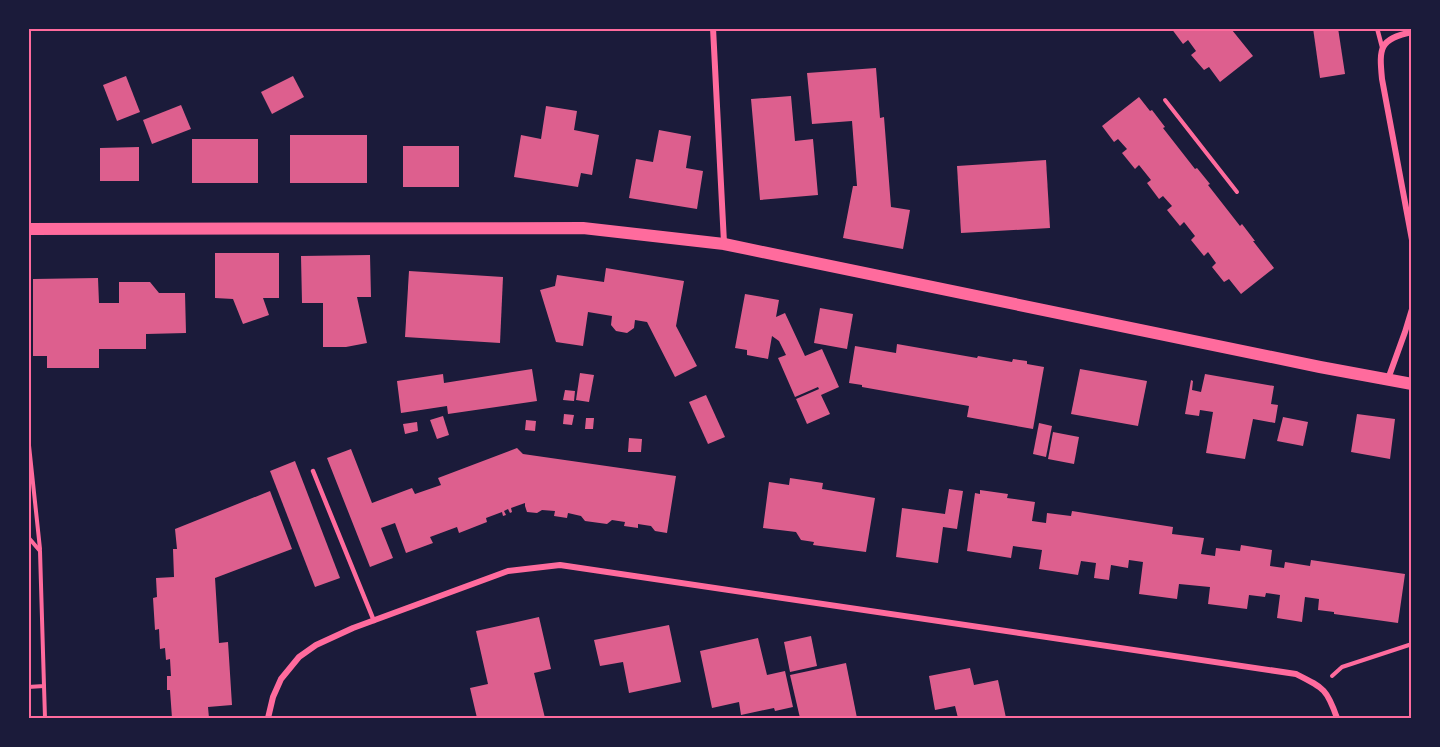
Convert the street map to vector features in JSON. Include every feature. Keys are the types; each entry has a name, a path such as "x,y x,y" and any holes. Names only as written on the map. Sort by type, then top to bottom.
{"main road":[{"path":"28,229 582,228 724,244 1412,384"}],"street":[{"path":"712,28 724,244"},
{"path":"1412,32 1389,39 1382,47 1380,62 1412,240"},
{"path":"1388,380 1412,309"},
{"path":"268,718 273,697 281,679 299,657 316,645 353,628 508,571 560,565 1296,674 1320,686 1330,699 1337,718"}],"lane":[{"path":"1377,28 1382,47"},
{"path":"313,471 374,621"}],"path":[{"path":"1165,100 1237,192"},
{"path":"28,436 40,551 45,718"},
{"path":"28,537 40,551"},
{"path":"1320,686 1342,667 1412,644"},
{"path":"28,687 44,686"}],"building":[{"path":"1171,28 1234,28 1232,30 1253,56 1220,82 1209,67 1204,70 1191,55 1196,51 1188,40 1183,44"},
{"path":"1313,28 1338,28 1345,74 1320,78"},
{"path":"876,68 880,118 884,117 891,207 910,210 903,249 843,238 853,186 857,186 852,121 812,124 807,73"},
{"path":"126,76 140,112 117,121 103,85"},
{"path":"293,76 304,97 272,114 261,92"},
{"path":"791,96 795,141 813,139 818,195 760,200 751,99"},
{"path":"1139,97 1150,111 1152,110 1195,169 1197,168 1210,184 1208,185 1240,226 1242,224 1274,268 1241,294 1229,279 1224,282 1212,267 1216,263 1208,252 1204,256 1191,240 1195,236 1184,222 1180,226 1167,210 1172,206 1163,196 1159,199 1147,183 1151,180 1139,165 1135,169 1122,153 1127,149 1118,139 1114,142 1102,126"},
{"path":"181,105 191,129 152,144 143,120"},
{"path":"546,106 577,111 574,130 599,135 592,175 581,173 578,187 514,177 521,135 541,139"},
{"path":"659,130 691,136 686,168 703,171 697,209 629,198 636,159 653,162"},
{"path":"290,135 367,135 367,183 290,183"},
{"path":"192,139 258,139 258,183 192,183"},
{"path":"403,146 459,146 459,187 403,187"},
{"path":"139,147 139,181 100,181 100,148"},
{"path":"1046,160 1050,228 961,233 957,166"},
{"path":"215,253 279,253 279,298 263,298 269,315 243,324 233,299 215,298"},
{"path":"370,255 371,297 357,297 367,343 346,347 323,347 323,303 302,303 301,256"},
{"path":"606,268 684,281 676,326 697,366 675,377 647,322 635,320 634,328 627,333 616,331 611,325 612,316 588,312 583,346 556,342 540,290 555,286 557,275 604,282"},
{"path":"409,271 503,277 500,343 405,337"},
{"path":"98,278 99,303 119,303 119,282 150,282 159,293 185,293 186,333 146,334 146,349 99,349 99,368 47,368 47,356 33,356 33,279"},
{"path":"745,294 779,300 776,317 785,313 805,356 822,349 839,387 821,395 830,414 807,424 796,399 819,389 818,387 795,397 778,358 786,355 779,341 772,336 768,359 747,355 747,350 735,348"},
{"path":"820,308 853,314 847,349 814,343"},
{"path":"897,344 977,358 978,356 1012,362 1013,359 1027,361 1027,364 1044,367 1033,429 967,417 969,406 849,383 855,346 896,353"},
{"path":"532,369 537,401 448,414 447,406 401,413 397,381 443,374 444,383"},
{"path":"1080,369 1147,381 1138,426 1071,414"},
{"path":"580,373 594,375 589,402 576,400"},
{"path":"1205,374 1274,386 1271,404 1278,405 1275,423 1253,419 1245,459 1206,453 1213,412 1200,410 1199,416 1185,414 1191,380 1193,381 1192,390 1201,392"},
{"path":"565,390 575,391 574,401 563,400"},
{"path":"706,395 725,437 708,444 689,402"},
{"path":"564,414 574,415 572,425 563,424"},
{"path":"1357,414 1395,419 1390,459 1351,452"},
{"path":"443,416 449,435 437,439 430,420"},
{"path":"1283,417 1308,422 1303,446 1277,441"},
{"path":"586,418 594,418 593,429 585,429"},
{"path":"526,420 536,421 535,431 525,430"},
{"path":"417,422 418,431 405,434 403,424"},
{"path":"1039,423 1052,426 1046,457 1033,454"},
{"path":"1053,432 1079,437 1074,464 1048,459"},
{"path":"629,438 642,439 641,452 628,452"},
{"path":"517,448 523,454 676,476 667,533 655,531 651,526 638,524 638,528 624,526 625,522 612,520 607,524 585,521 581,516 568,513 567,518 554,516 555,511 527,512 525,503 511,508 510,513 508,509 504,511 506,515 503,516 502,512 486,518 487,522 459,533 457,527 430,537 433,543 406,553 395,523 381,528 393,558 370,567 327,458 351,449 372,503 412,488 415,494 441,485 438,478"},
{"path":"295,461 340,578 315,587 270,471"},
{"path":"790,478 823,483 822,489 875,498 866,552 813,545 814,542 801,540 796,532 763,528 769,482 789,485"},
{"path":"949,489 963,491 957,529 943,527 938,563 896,557 902,508 945,514"},
{"path":"980,490 1008,494 1007,498 1035,502 1032,521 1046,523 1047,513 1071,516 1072,511 1173,527 1172,534 1204,538 1201,554 1215,556 1216,548 1240,551 1241,545 1272,550 1270,566 1284,568 1285,562 1310,566 1311,560 1405,574 1398,623 1318,610 1319,599 1305,597 1302,622 1277,618 1280,595 1266,593 1265,597 1249,595 1247,609 1208,604 1210,587 1179,584 1177,599 1139,594 1143,562 1129,560 1128,568 1111,565 1109,580 1094,578 1096,563 1081,561 1078,575 1039,569 1042,550 1013,546 1011,558 967,551 975,493 980,494"},
{"path":"270,491 292,549 215,578 219,643 228,642 232,705 208,707 209,718 172,718 170,690 167,690 167,676 171,676 170,659 166,660 165,648 160,649 159,629 155,630 153,598 157,597 156,578 174,577 173,549 177,549 175,529"},
{"path":"539,617 551,669 534,673 545,718 477,718 470,688 488,684 476,631"},
{"path":"669,625 681,682 629,693 623,662 600,666 594,640"},
{"path":"811,636 817,666 790,672 784,642"},
{"path":"758,638 767,675 785,671 793,707 775,711 774,708 741,715 739,702 712,708 700,651"},
{"path":"846,663 857,718 800,718 790,675"},
{"path":"970,668 974,685 998,680 1006,718 958,718 955,706 935,710 929,676"}]}
